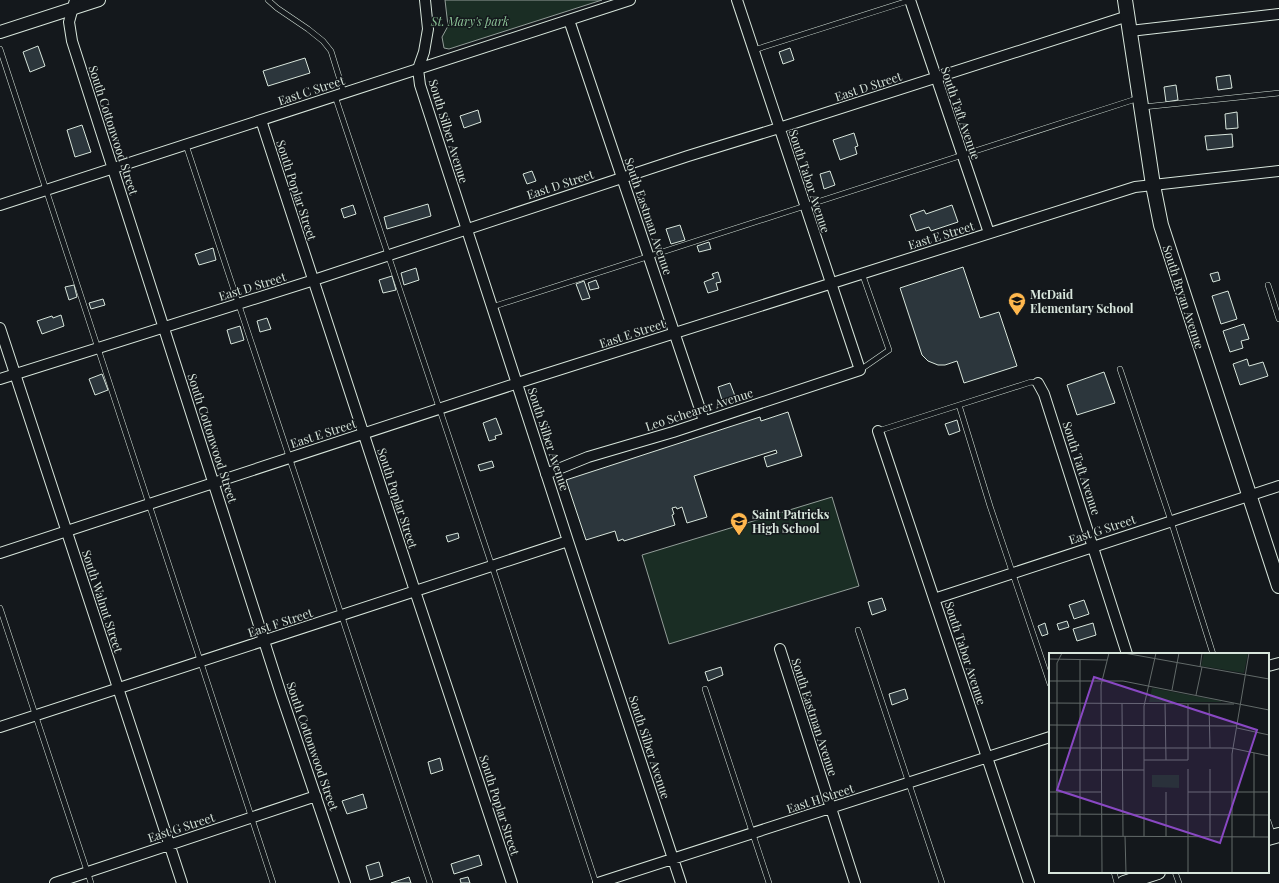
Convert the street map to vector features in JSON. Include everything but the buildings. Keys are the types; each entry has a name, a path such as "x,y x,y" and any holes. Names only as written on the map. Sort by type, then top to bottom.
{"main road":[{"name":"South Bryan Avenue","path":"1125,0 1152,185 1161,225 1279,586"},
{"path":"1124,883 1155,873"}],"street":[{"path":"0,32 74,4 99,0"},
{"name":"South Silber Avenue","path":"425,0 428,29 424,52 418,69 420,85 681,883"},
{"name":"East C Street","path":"0,205 630,0"},
{"name":"South Tabor Avenue","path":"737,0 860,370"},
{"name":"South Taft Avenue","path":"910,0 988,233"},
{"name":"South Cottonwood Street","path":"74,4 69,22 72,41 264,640 345,883"},
{"path":"1130,31 1279,14"},
{"name":"East D Street","path":"0,379 389,256 688,156 1128,16"},
{"name":"South Eastman Avenue","path":"569,20 704,421"},
{"name":"South Poplar Street","path":"261,120 512,883"},
{"name":"East E Street","path":"0,553 517,383 1135,187 1279,171"},
{"name":"South Walnut Street","path":"0,328 182,883"},
{"name":"Leo Schearer Avenue","path":"546,474 588,457 673,432 860,370"},
{"name":"South Taft Avenue","path":"1038,383 1044,394 1127,653"},
{"name":"South Tabor Avenue","path":"878,431 1029,883"},
{"name":"East G Street","path":"934,598 1279,486"},
{"name":"East F Street","path":"0,727 568,541"},
{"name":"South Eastman Avenue","path":"780,650 855,883"},
{"path":"1269,666 1279,663"},
{"name":"East H Street","path":"597,883 1049,737"},
{"name":"East G Street","path":"55,883 316,796"}],"lane":[{"path":"268,0 323,41 331,51 340,94 389,256 597,883"},
{"path":"754,50 910,0"},
{"path":"0,49 273,883"},
{"path":"492,307 962,155 1141,103 1279,93"},
{"path":"186,145 430,883"},
{"path":"860,370 889,350 862,273"},
{"path":"1268,285 1279,319"},
{"path":"1120,369 1171,521 1213,653"},
{"path":"878,431 1031,382 1038,383"},
{"path":"959,405 990,506 1049,681"},
{"path":"0,608 91,883"},
{"path":"858,630 942,883"},
{"path":"705,688 769,883"},
{"path":"1269,824 1273,836"},
{"path":"1114,873 1117,883"},
{"path":"1175,873 1179,883"}],"green space":[{"name":"St. Mary's park","path":"445,0 602,0 449,49 444,48 442,37 448,26"},
{"path":"832,497 859,586 669,644 642,555"}],"place":[{"name":"McDaid Elementary School","path":"1017,316"},
{"name":"Saint Patricks High School","path":"739,536"}]}
